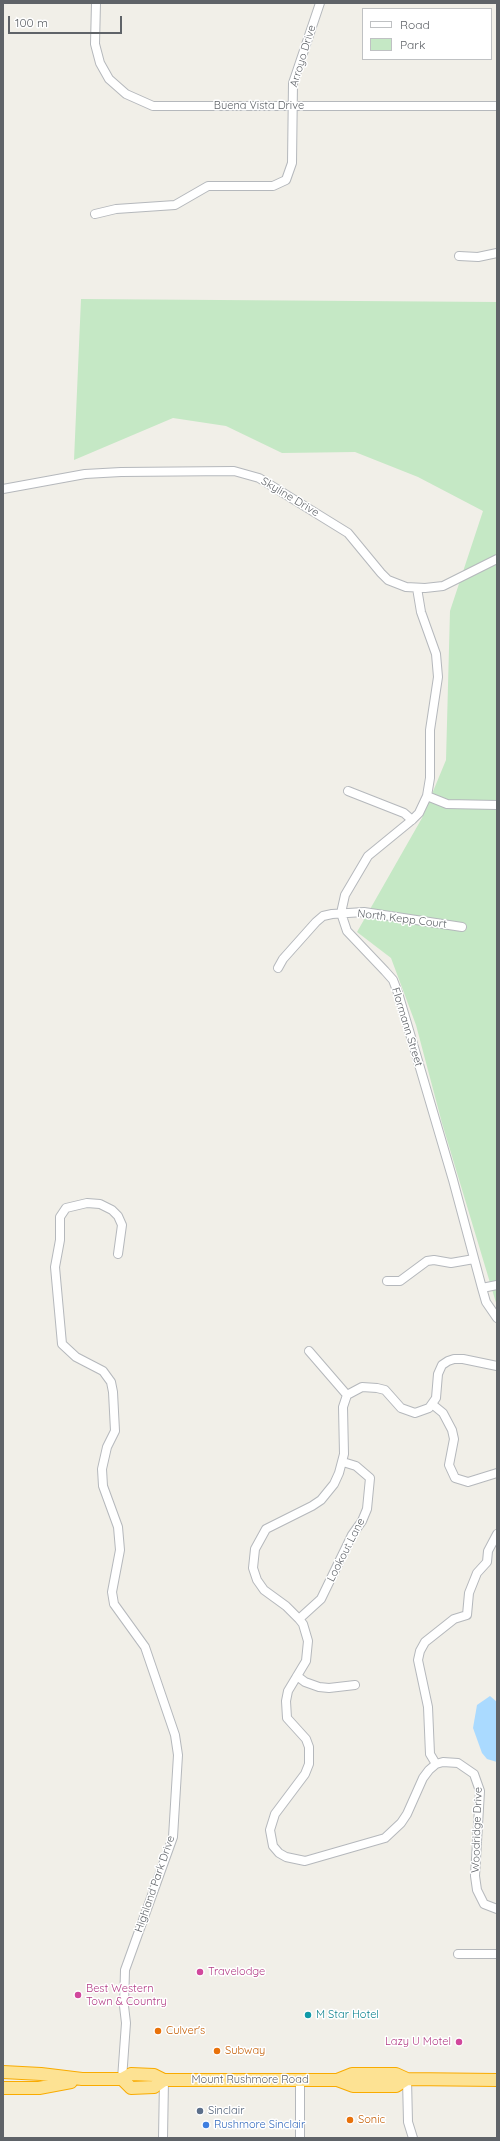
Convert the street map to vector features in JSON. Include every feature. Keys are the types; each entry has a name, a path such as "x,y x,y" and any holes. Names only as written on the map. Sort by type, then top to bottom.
{"highway":[{"name":"Mount Rushmore Road","path":"3,2072 40,2074 82,2079 122,2079 131,2074 154,2075 164,2080 337,2080 352,2074 396,2074 407,2079 497,2080"},
{"name":"Mount Rushmore Road","path":"3,2088 39,2088 82,2079"}],"street":[{"name":"Buena Vista Drive","path":"96,3 95,44 100,63 109,79 126,94 153,106 497,106"},
{"name":"Arroyo Drive","path":"95,214 116,208 175,205 208,186 273,186 286,180 292,163 293,83 320,3"},
{"path":"460,256 478,257 497,253"},
{"name":"Skyline Drive","path":"3,489 85,474 128,472 234,472 258,478 348,533 380,573 395,583 417,588 443,586 497,559"},
{"path":"341,913 345,895 368,856 419,813 427,796 430,778 430,730 438,677 436,654 421,612 417,588"},
{"path":"348,791 404,813 412,820"},
{"path":"427,796 447,804 497,805"},
{"name":"North Kepp Court","path":"278,968 283,959 323,916 341,913 364,912 462,927"},
{"name":"Flormann Street","path":"341,913 347,931 393,980 453,1180 486,1302 497,1318"},
{"name":"Highland Park Drive","path":"118,1254 122,1225 118,1216 112,1210 100,1204 86,1202 66,1208 60,1217 60,1240 55,1267 62,1344 76,1357 103,1371 111,1382 113,1392 114,1431 107,1448 102,1469 103,1486 118,1527 119,1534 120,1550 112,1592 114,1604 145,1647 175,1735 178,1755 173,1837 125,1970 124,2006 126,2023 122,2079"},
{"path":"387,1281 400,1281 427,1261 434,1260 451,1263 474,1259"},
{"path":"482,1288 497,1285"},
{"path":"308,1351 347,1396"},
{"path":"497,1366 463,1359 448,1361 442,1365 438,1374 436,1398 432,1404 423,1411 414,1413 401,1408 391,1396 377,1388 362,1387 347,1396 343,1407 345,1441 343,1462 334,1484 321,1500 266,1529 255,1549 253,1568 257,1580 264,1590 290,1609 299,1618 303,1624 308,1641 306,1660 288,1691 286,1711 288,1718 294,1727 306,1739 310,1756 305,1774 281,1805 272,1820 271,1838 279,1853 294,1860 304,1861 385,1838 401,1823 423,1778 436,1764 430,1754 428,1707 418,1660 420,1651 425,1642 454,1619 467,1615 469,1593 477,1573 486,1562 490,1547 497,1534"},
{"path":"432,1404 443,1413 452,1430 454,1439 450,1465 455,1478 468,1482 497,1473"},
{"name":"Lookout Lane","path":"299,1618 321,1599 352,1535 362,1521 367,1509 370,1478 356,1466 343,1462"},
{"path":"297,1676 319,1687 329,1688 355,1685"},
{"name":"Woodridge Drive","path":"436,1764 452,1762 464,1765 474,1774 478,1782 480,1791 476,1885 478,1896 484,1904 497,1909"},
{"path":"458,1954 497,1954"},
{"path":"407,2079 407,2114 413,2138"},
{"path":"163,2138 164,2080"},
{"path":"300,2080 300,2138"}],"green space":[{"path":"81,299 497,302 497,1306 442,1123 416,1025 391,958 357,932 422,818 446,760 450,611 483,511 418,477 355,452 282,453 226,426 173,418 74,460"}],"water":[{"path":"490,1696 497,1702 497,1762 487,1759 482,1753 473,1728 477,1705"}],"place":[{"name":"Travelodge","path":"200,1972"},
{"name":"Best Western Town & Country","path":"78,1995"},
{"name":"M Star Hotel","path":"308,2015"},
{"name":"Culver's","path":"158,2031"},
{"name":"Lazy U Motel","path":"459,2042"},
{"name":"Subway","path":"217,2051"},
{"name":"Sinclair","path":"200,2111"},
{"name":"Sonic","path":"350,2120"},
{"name":"Rushmore Sinclair","path":"206,2125"}]}
